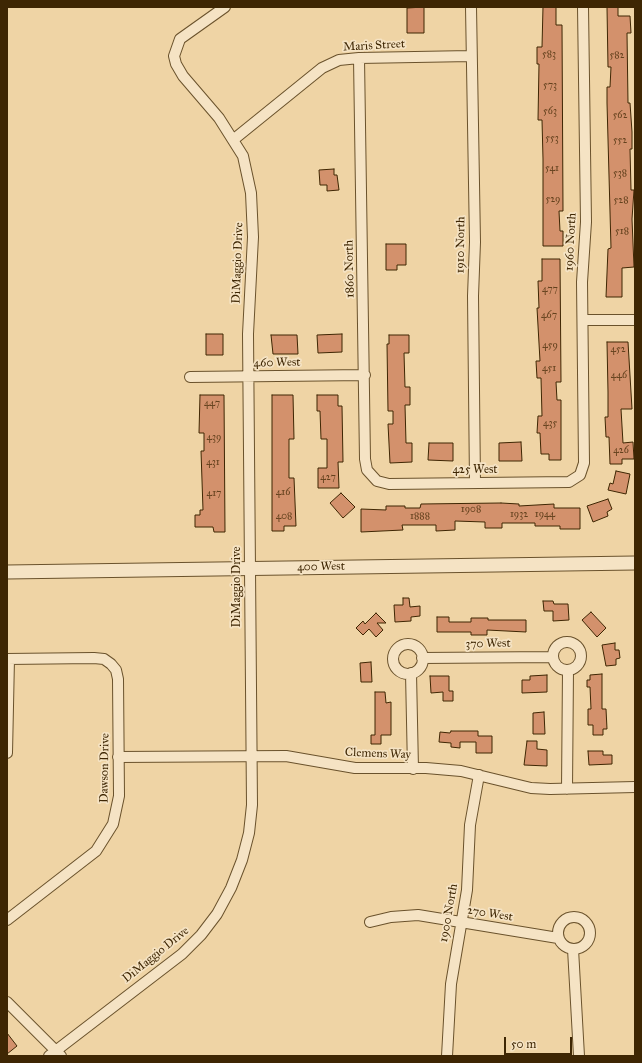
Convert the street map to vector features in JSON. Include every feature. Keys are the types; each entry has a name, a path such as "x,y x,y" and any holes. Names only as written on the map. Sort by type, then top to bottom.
{"street":[{"name":"DiMaggio Drive","path":"56,1054 182,954 201,935 217,914 237,874 247,839 252,805 248,334 253,237 251,193 243,156 220,118 183,76 176,64 174,56 180,39 225,7"},
{"name":"1910 North","path":"471,7 475,242 473,296 475,483"},
{"name":"1960 North","path":"578,477 583,469 584,457 582,282 586,222 583,7"},
{"name":"Maris Street","path":"233,140 322,68 339,60 359,58 471,56"},
{"name":"1860 North","path":"359,58 365,375 365,459 367,470 373,478"},
{"path":"583,320 635,320"},
{"name":"460 West","path":"190,377 365,375"},
{"name":"425 West","path":"373,478 377,481 389,484 560,483 569,482 578,477"},
{"name":"400 West","path":"7,572 635,563"},
{"path":"563,643 570,643 577,647 580,654 579,661 575,667 568,670 558,667 553,657 555,650 563,643"},
{"path":"406,644 414,645 420,651 422,658 418,669 411,673 403,673 397,669 393,658 396,650 406,644"},
{"name":"370 West","path":"422,658 553,657"},
{"path":"7,753 8,659"},
{"name":"Dawson Drive","path":"7,920 89,859 103,843 113,824 118,806 118,679 116,670 104,659 8,659"},
{"path":"567,789 568,670"},
{"path":"411,673 413,768"},
{"name":"Clemens Way","path":"118,757 286,756 355,768 455,770 531,788 567,789 635,787"},
{"name":"1900 North","path":"447,1056 448,1005 468,883 470,825 479,775"},
{"name":"270 West","path":"370,922 412,915 558,938"},
{"path":"574,916 583,920 589,928 589,938 583,946 573,949 564,946 558,938 558,928 564,920 574,916"},
{"path":"573,949 579,1056"},
{"path":"7,1002 56,1054"}],"building":[{"path":"424,7 424,33 407,33 407,8"},
{"path":"543,7 556,7 556,25 562,25 563,211 559,211 560,231 563,231 563,246 543,246 542,120 538,120 539,64 537,64 537,47 542,47"},
{"path":"607,7 618,7 618,16 630,16 631,33 627,33 628,103 630,103 632,132 632,149 630,149 631,190 634,190 632,219 634,267 622,268 622,297 606,297 608,249 611,248 607,87 610,87 611,67 608,67"},
{"path":"334,169 334,175 337,175 339,190 327,191 327,185 320,185 319,170"},
{"path":"386,244 406,244 406,265 397,265 397,270 386,270"},
{"path":"542,259 560,259 561,382 556,382 557,400 561,400 561,460 549,460 549,454 541,454 540,433 537,433 538,416 542,416 541,378 537,378 536,361 540,361 537,308 539,308 538,281 542,281"},
{"path":"206,334 223,334 223,355 206,355"},
{"path":"342,334 342,352 318,353 317,335"},
{"path":"271,335 297,335 298,354 273,354"},
{"path":"389,335 409,335 409,353 404,353 405,387 410,387 410,405 405,405 406,443 412,443 412,462 390,463 388,424 393,424 393,411 388,411 387,344 389,344"},
{"path":"607,342 628,342 632,409 621,409 623,443 633,442 634,459 622,459 622,464 610,464 609,437 606,437 605,417 608,417"},
{"path":"200,395 224,395 225,532 214,532 213,527 195,527 195,515 200,515 200,510 203,510 201,451 204,451 204,433 199,433"},
{"path":"272,395 293,395 294,439 289,439 289,478 294,478 296,526 284,526 284,531 272,531"},
{"path":"317,395 338,395 338,406 342,406 343,462 338,462 339,488 318,488 318,468 327,468 327,439 321,439 320,411 317,411"},
{"path":"521,442 522,461 499,461 499,443"},
{"path":"429,443 453,443 453,461 428,460"},
{"path":"616,471 630,474 626,494 608,490 610,483 613,484"},
{"path":"341,493 355,507 343,518 330,503"},
{"path":"608,499 612,509 607,512 608,516 593,522 587,506"},
{"path":"421,504 519,504 519,506 554,504 554,508 580,508 580,529 560,529 560,526 535,526 535,523 502,523 502,528 485,528 485,522 455,521 455,530 436,531 436,525 402,525 403,530 361,532 361,509 386,510 386,506 420,508"},
{"path":"403,598 409,598 410,607 420,606 420,616 411,617 411,621 395,622 394,605 403,605"},
{"path":"543,601 553,601 554,604 568,604 569,620 553,621 553,611 544,611"},
{"path":"591,612 606,628 597,637 582,620"},
{"path":"376,613 386,623 377,623 383,630 376,637 369,629 363,635 356,628 363,621 365,624"},
{"path":"437,617 449,617 449,622 471,622 471,618 488,618 488,620 526,620 526,632 487,630 487,635 471,635 471,632 437,632"},
{"path":"615,643 615,650 619,650 620,658 616,659 616,665 606,666 602,645"},
{"path":"371,662 372,682 361,682 360,663"},
{"path":"602,674 602,709 606,709 607,729 603,729 603,735 593,735 593,725 588,725 588,709 591,709 590,687 587,687 587,680 590,680 590,675"},
{"path":"547,675 547,692 522,693 522,680 530,680 530,676"},
{"path":"430,676 449,676 449,691 453,691 453,701 443,701 443,692 431,693"},
{"path":"375,692 385,692 386,703 391,702 391,735 381,735 381,744 371,744 371,735 375,735"},
{"path":"544,712 545,734 533,734 533,713"},
{"path":"451,731 478,731 478,736 492,736 492,753 476,753 476,742 460,742 460,748 451,747 451,743 439,742 440,732 450,733"},
{"path":"527,741 537,741 537,749 547,750 547,766 524,765"},
{"path":"588,751 603,751 603,755 612,755 612,764 589,765"},
{"path":"7,1033 17,1046 7,1054"}]}
